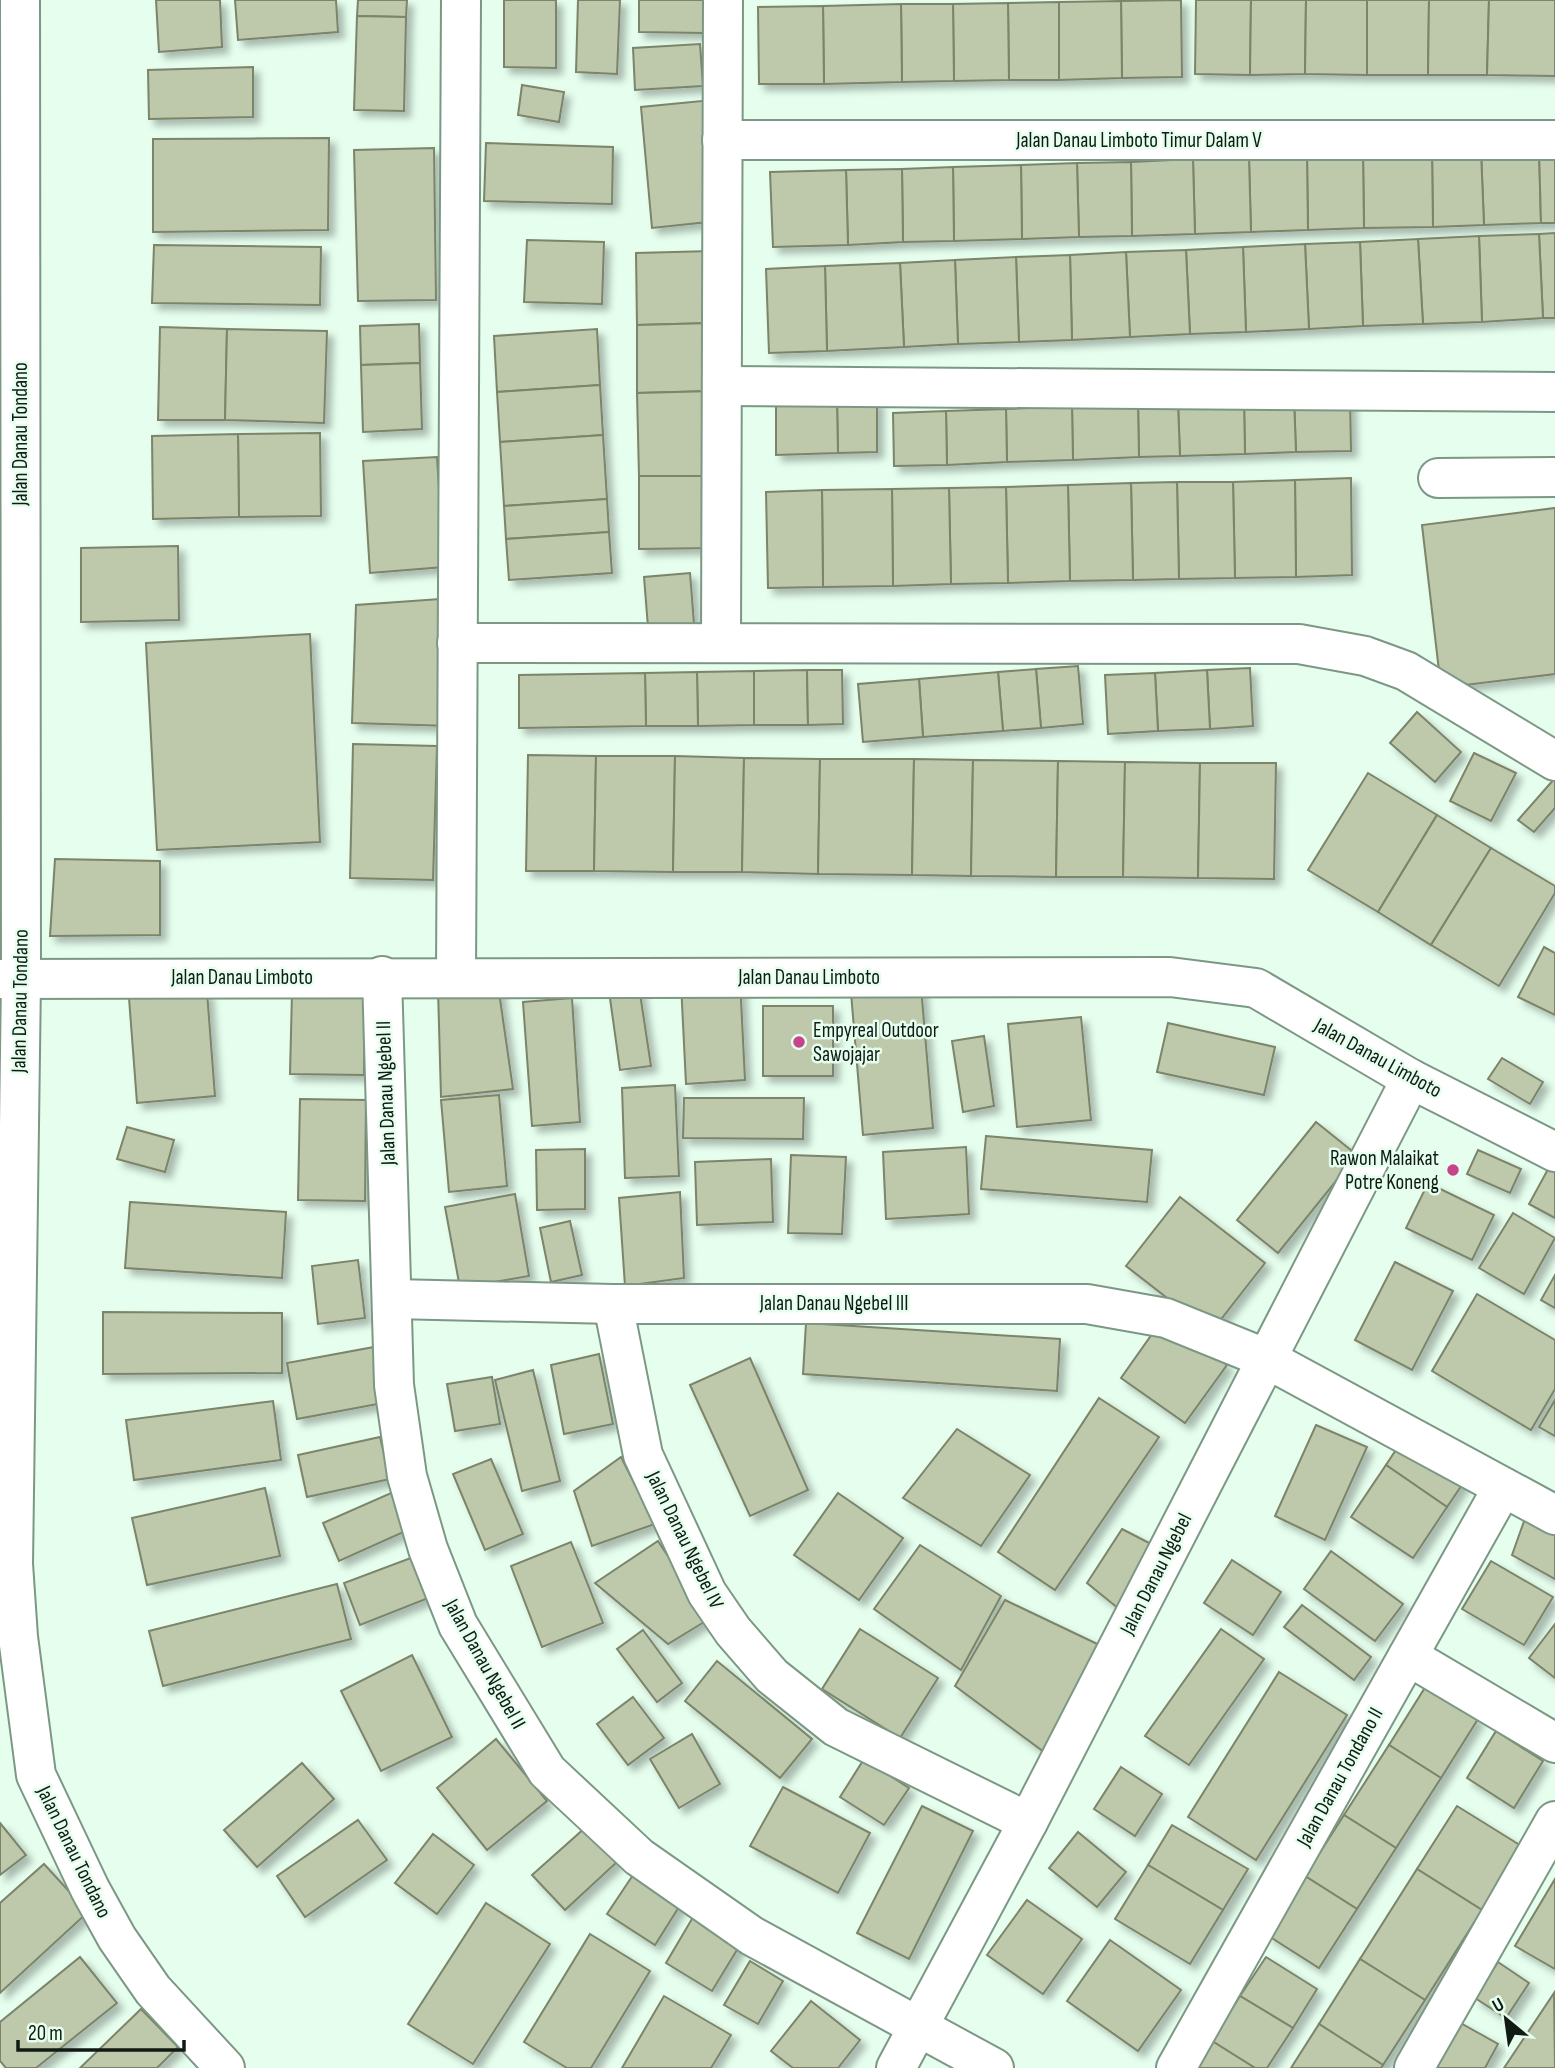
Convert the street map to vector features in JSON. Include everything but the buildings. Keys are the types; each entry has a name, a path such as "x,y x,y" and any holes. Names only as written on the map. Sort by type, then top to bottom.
{"street":[{"name":"Jalan Danau Tondano","path":"20,0 10,979 13,1564 18,1637 36,1774 90,1889 117,1938 153,1990 225,2068"},
{"path":"456,976 461,0"},
{"path":"721,642 723,0"},
{"name":"Jalan Danau Limboto Timur Dalam V","path":"722,140 1555,140"},
{"path":"722,386 1555,392"},
{"path":"1438,478 1555,477"},
{"path":"457,643 1299,644 1365,656 1406,671 1555,761"},
{"name":"Jalan Danau Limboto","path":"10,979 382,976 1170,977 1256,988 1411,1079 1555,1152"},
{"name":"Jalan Danau Ngebel II","path":"382,976 394,1385 407,1476 428,1549 458,1625 547,1771 639,1857 752,1936 994,2068"},
{"name":"Jalan Danau Ngebel","path":"896,2068 1028,1822 1411,1079"},
{"name":"Jalan Danau Ngebel III","path":"393,1299 613,1304 1087,1304 1166,1318 1267,1359 1555,1515"},
{"name":"Jalan Danau Ngebel IV","path":"613,1304 643,1455 707,1592 733,1631 772,1676 836,1727 1028,1822"},
{"name":"Jalan Danau Tondano II","path":"1176,2068 1503,1487"},
{"path":"1408,1656 1555,1743"},
{"path":"1414,2068 1555,1821"}],"place":[{"name":"Empyreal Outdoor Sawojajar","path":"799,1042"},
{"name":"Rawon Malaikat Potre Koneng","path":"1453,1170"}]}
